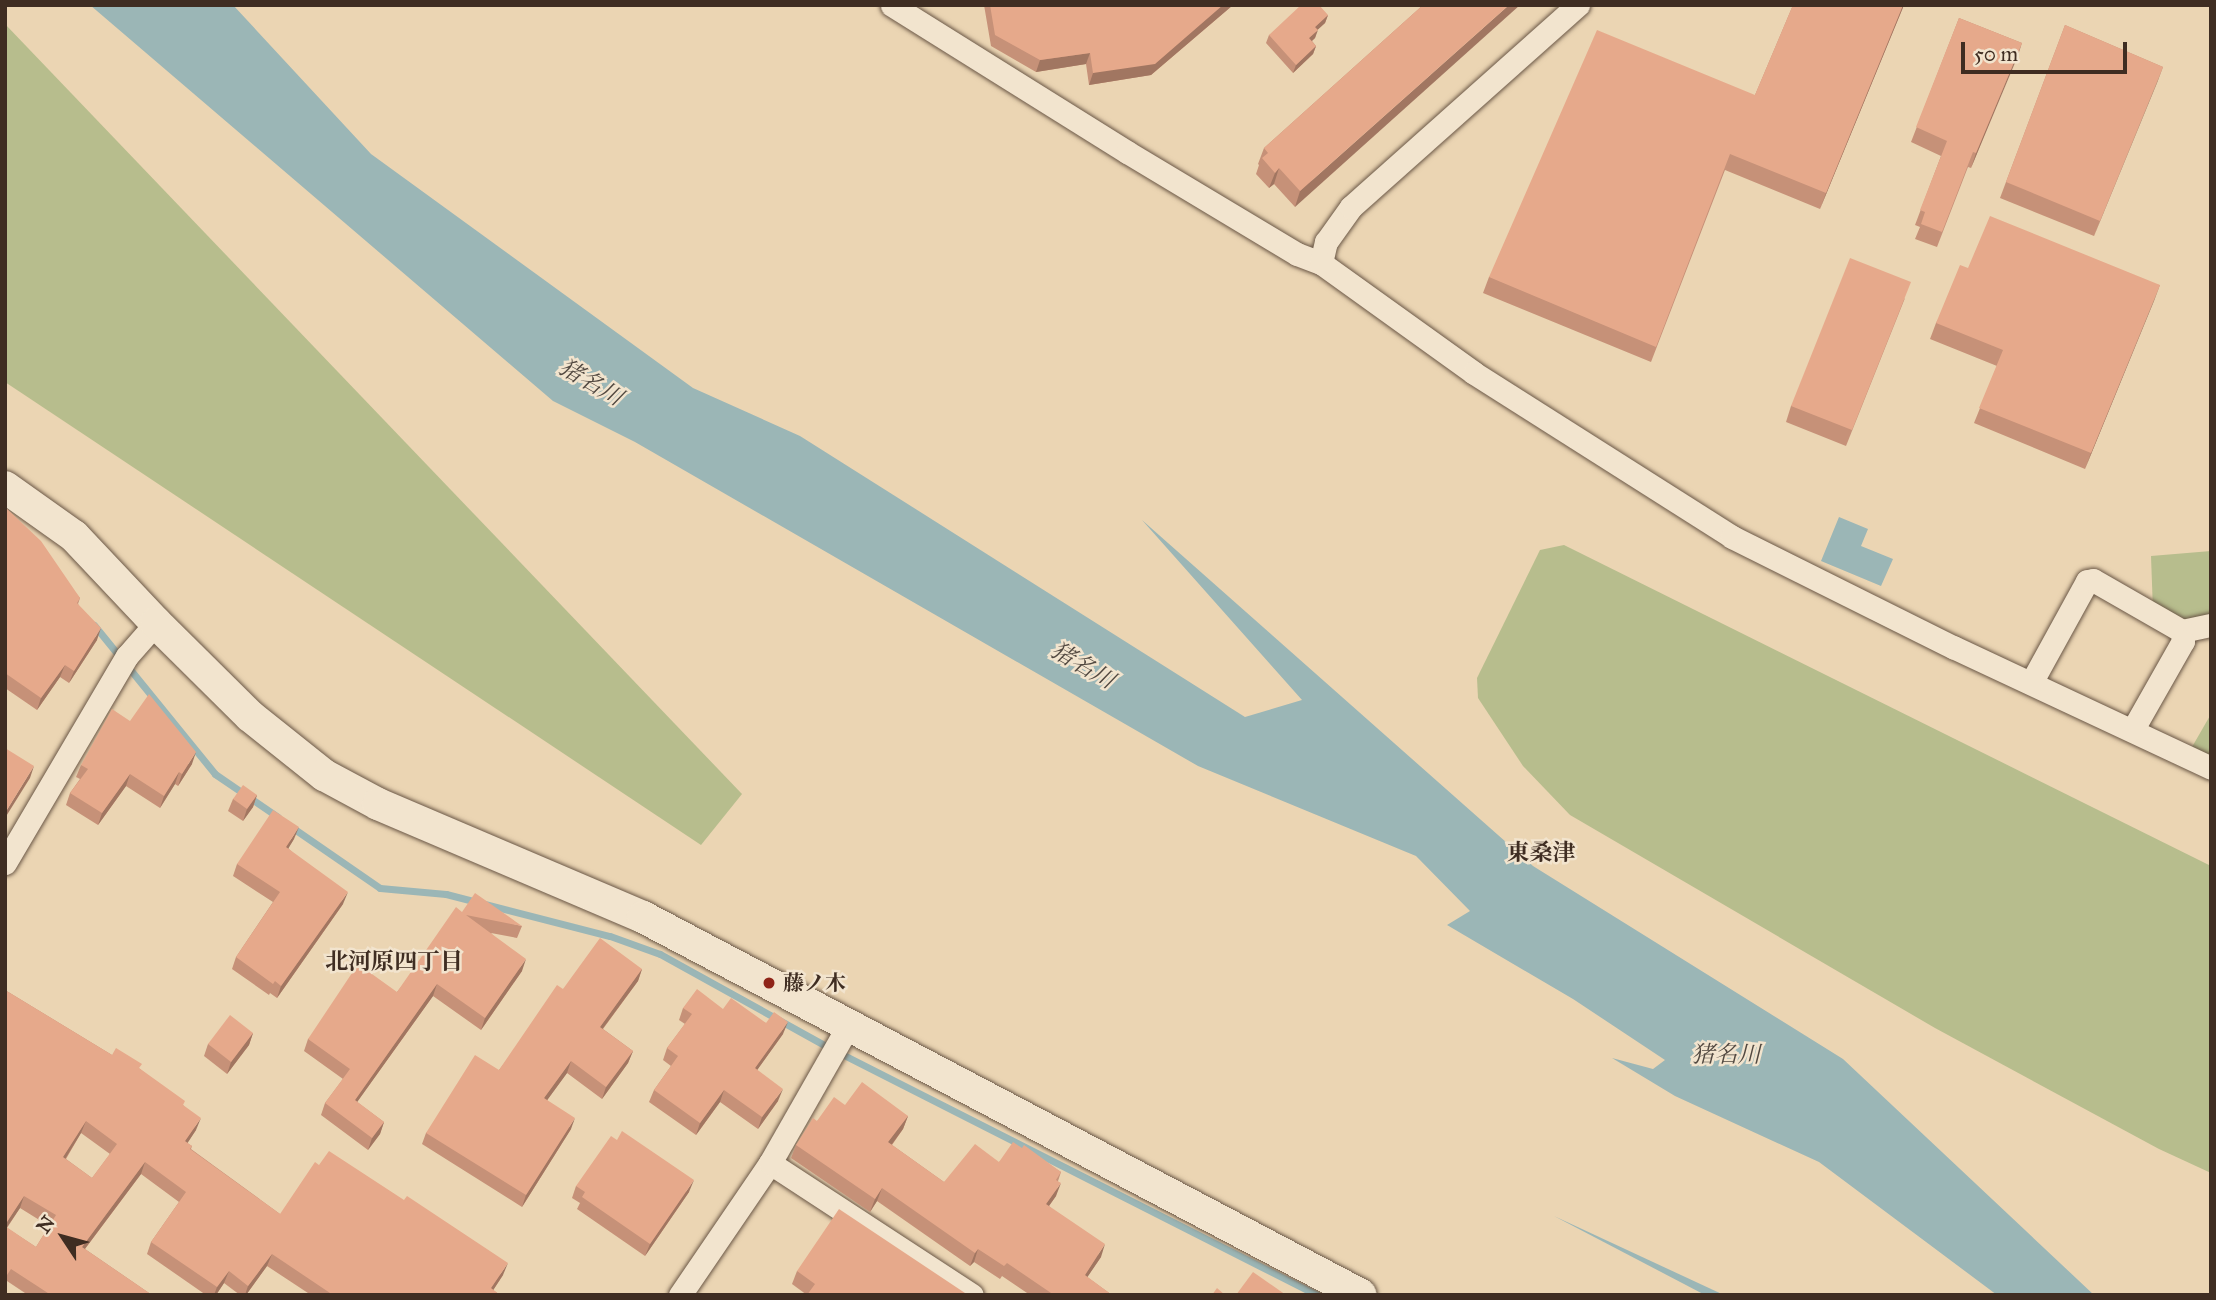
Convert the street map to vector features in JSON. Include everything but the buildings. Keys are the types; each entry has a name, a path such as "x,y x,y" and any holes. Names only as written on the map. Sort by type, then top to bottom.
{"street":[{"path":"892,5 1127,152 1297,254 1321,263 1474,373 1732,537 2211,768"},
{"path":"1321,263 1326,242 1350,207 1578,5"},
{"path":"5,487 74,536 156,623 250,716 324,775 378,804 643,917 1362,1295"},
{"path":"2031,683 2087,581 2093,580 2182,631 2211,625"},
{"path":"5,863 127,656 156,623"},
{"path":"2133,729 2183,641 2182,631"},
{"path":"680,1295 770,1163 848,1026"},
{"path":"770,1163 972,1295"}],"green space":[{"path":"5,24 742,794 701,845 5,382"},
{"path":"1564,545 2211,866 2211,1173 2159,1149 1935,1028 1570,815 1523,766 1478,698 1477,678 1540,550"},
{"path":"2211,551 2211,621 2175,624 2153,611 2151,556"},
{"path":"2211,714 2211,756 2192,747"}],"water":[{"name":"猪名川","path":"90,5 233,5 371,154 693,388 800,436 1245,717 1302,700 1142,520 1533,866 1843,1059 2094,1295 1997,1295 1819,1162 1675,1096 1612,1058 1653,1069 1665,1060 1573,999 1447,925 1470,911 1416,856 1198,766 635,442 553,401"},
{"path":"1839,517 1868,529 1861,546 1893,559 1881,586 1821,561"},
{"path":"1554,1216 1724,1295 1705,1295"}],"waterway":[{"path":"94,625 215,774 278,817"},
{"path":"290,826 380,888 446,894 610,936 660,954 826,1046 1317,1295"}],"place":[{"name":"藤ノ木","path":"769,983"}],"district":[{"name":"東桑津","path":"1541,852"},
{"name":"北河原四丁目","path":"394,961"}]}
